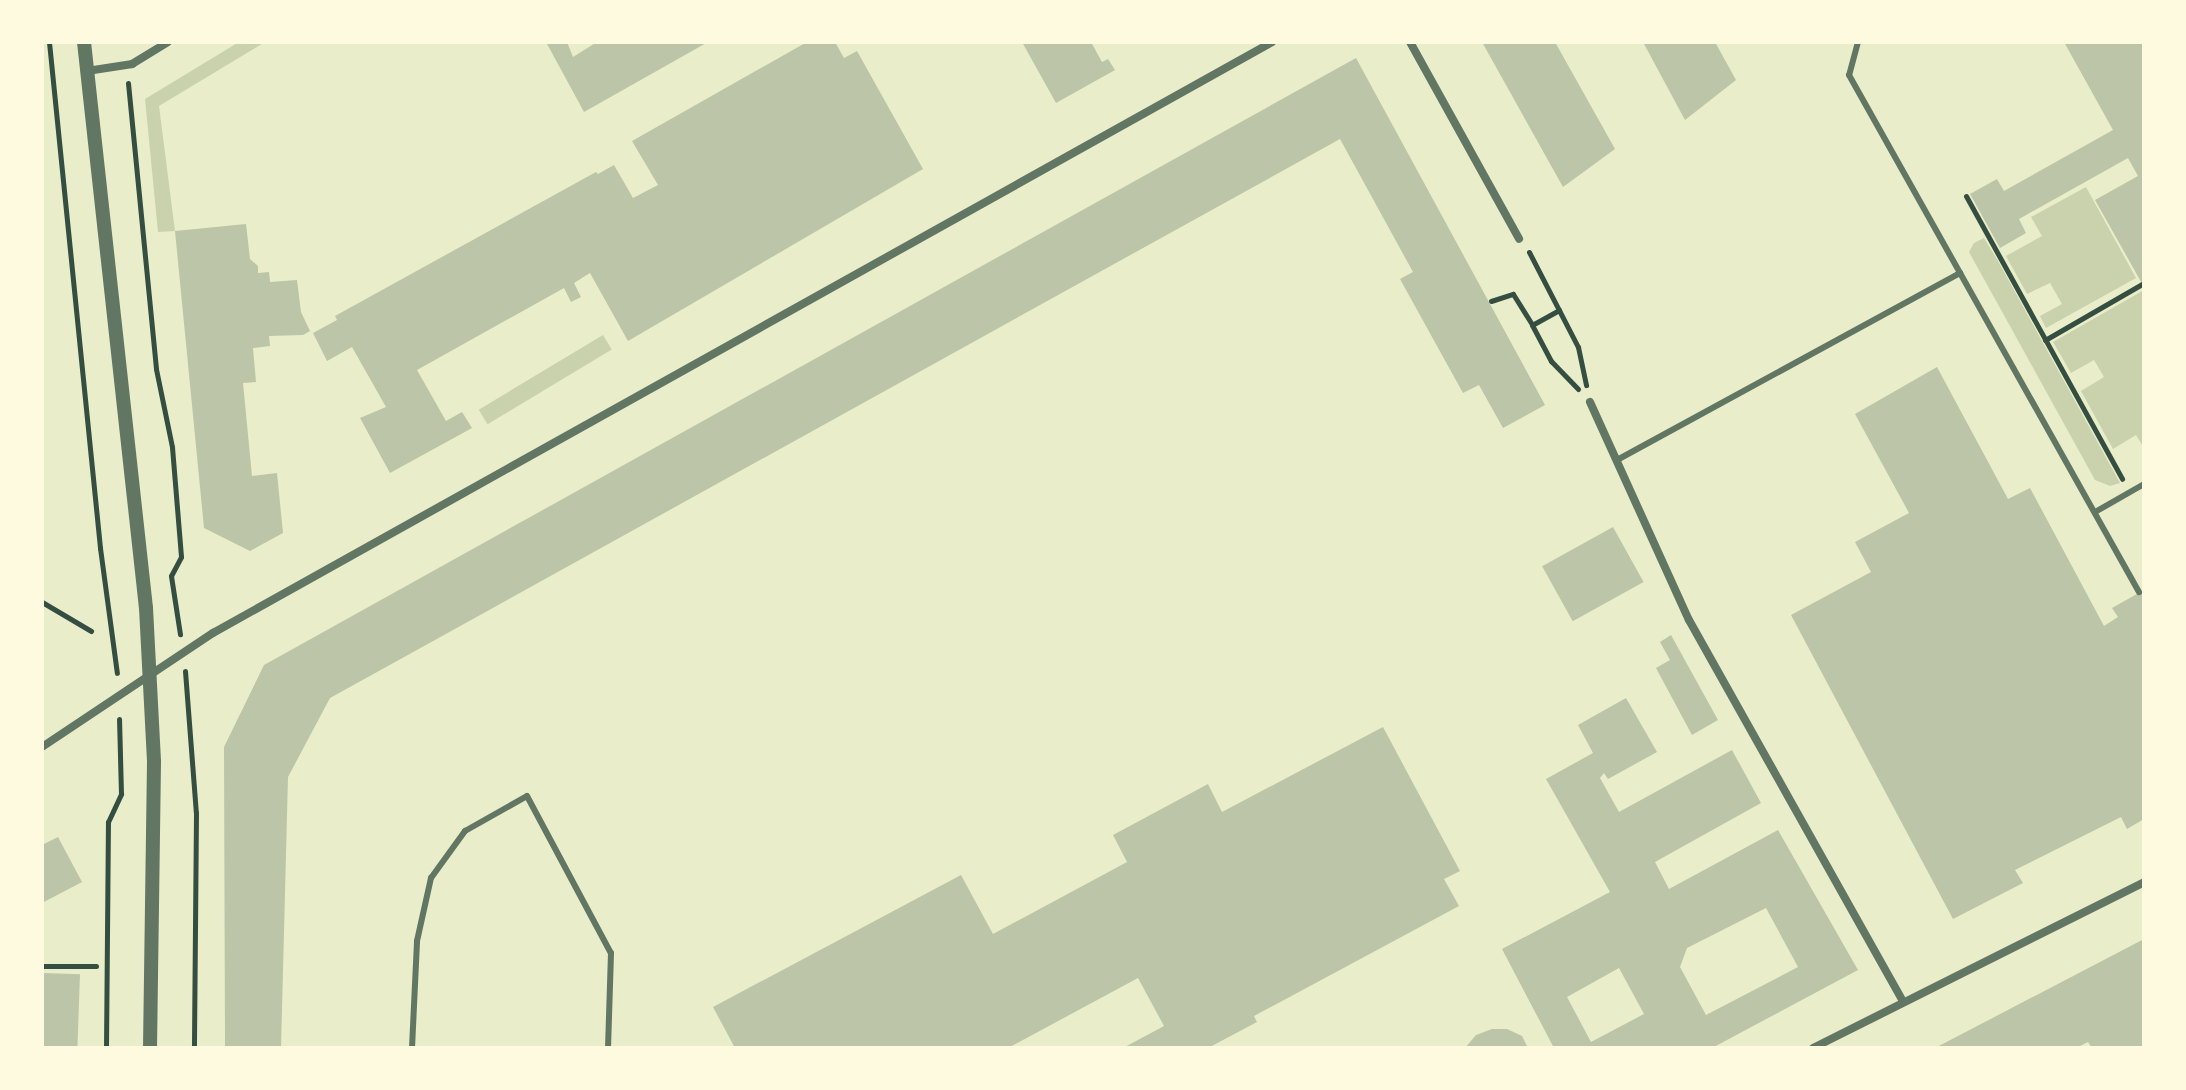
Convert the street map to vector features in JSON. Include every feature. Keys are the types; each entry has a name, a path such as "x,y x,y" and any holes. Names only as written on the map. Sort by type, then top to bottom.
{"street":[{"path":"84,42 135,502 150,675 154,762 150,1048"},
{"path":"87,71 132,64 168,42"},
{"path":"42,747 227,625 1272,42"},
{"path":"1410,42 1519,239"},
{"path":"1590,402 1689,620 1903,1001"},
{"path":"1813,1048 2144,882"}],"lane":[{"path":"1858,42 1849,75 2139,592"},
{"path":"1617,460 1960,273"},
{"path":"2095,512 2144,484"},
{"path":"412,1048 417,941 431,878 465,831 527,796 611,953 608,1048"}],"path":[{"path":"49,42 100,548 110,618"},
{"path":"129,92 156,369 173,462 181,557 172,579"},
{"path":"1966,196 2129,493"},
{"path":"1529,251 1578,347 1590,402"},
{"path":"2045,340 2142,284"},
{"path":"1491,301 1513,294 1551,361 1590,402"},
{"path":"1532,325 1559,310"},
{"path":"42,602 91,631"},
{"path":"190,725 196,813 194,1048"},
{"path":"106,1048 108,822 121,794 120,778"},
{"path":"42,966 96,966"}],"green space":[{"path":"239,42 265,42 159,106 175,231 158,232 145,99"},
{"path":"2086,187 2136,278 2046,328 2040,316 2062,304 2050,283 2027,294 2006,256 2042,236 2031,217"},
{"path":"1984,238 2120,483 2110,486 2095,480 1969,252 1974,243"},
{"path":"2144,290 2144,448 2136,435 2113,449 2081,391 2104,377 2094,360 2071,373 2053,342"},
{"path":"603,335 612,350 487,424 479,410"}],"building":[{"path":"546,42 567,42 573,57 597,42 708,42 584,112"},
{"path":"807,42 835,42 844,58 857,51 923,169 628,341 590,273 574,283 581,297 571,302 564,288 417,370 446,421 462,412 472,428 390,473 360,418 386,407 352,347 327,361 313,333 337,320 335,316 596,172 598,174 614,165 633,198 658,185 632,141"},
{"path":"1022,42 1091,42 1102,62 1108,59 1115,70 1056,103"},
{"path":"1482,42 1555,42 1615,149 1563,187"},
{"path":"1643,42 1715,42 1736,80 1685,120"},
{"path":"2064,42 2144,42 2144,287 2095,200 2138,176 2128,158 2019,219 2026,233 2000,248 1970,194 1997,179 2004,191 2113,130"},
{"path":"1356,58 1545,405 1503,428 1479,385 1463,393 1400,279 1413,272 1340,139 330,698 288,777 281,1048 225,1048 224,747 264,665"},
{"path":"246,224 250,259 258,266 258,273 269,272 270,282 297,280 301,312 310,331 303,335 269,336 270,346 253,348 256,382 243,383 252,476 277,473 283,533 250,551 204,528 175,231"},
{"path":"1937,367 2008,499 2030,488 2104,626 2118,617 2112,608 2144,590 2144,819 2127,829 2121,817 2015,870 2023,883 1953,919 1791,615 1871,572 1855,542 1909,513 1855,414"},
{"path":"1613,527 1644,582 1573,621 1542,566"},
{"path":"1671,635 1718,720 1692,735 1656,668 1670,660 1660,642"},
{"path":"1626,698 1657,752 1608,779 1604,773 1600,778 1619,812 1732,750 1761,803 1655,862 1669,889 1778,830 1858,970 1712,1048 1554,1048 1502,949 1610,892 1546,779 1593,753 1578,725","holes":["1766,908 1798,967 1706,1015 1680,967 1687,948","1619,968 1644,1014 1591,1042 1567,997"]},
{"path":"1383,727 1460,871 1444,879 1459,906 1254,1016 1257,1022 1208,1048 1123,1048 1164,1026 1138,978 1008,1048 735,1048 713,1007 961,875 993,934 1127,862 1113,835 1208,784 1222,812"},
{"path":"58,837 82,882 42,903 42,845"},
{"path":"2144,939 2144,1048 2092,1048 2088,1042 2076,1048 1935,1048"},
{"path":"42,973 80,974 77,1048 42,1048"},
{"path":"1492,1029 1507,1029 1522,1036 1528,1048 1465,1048 1476,1035"}]}
